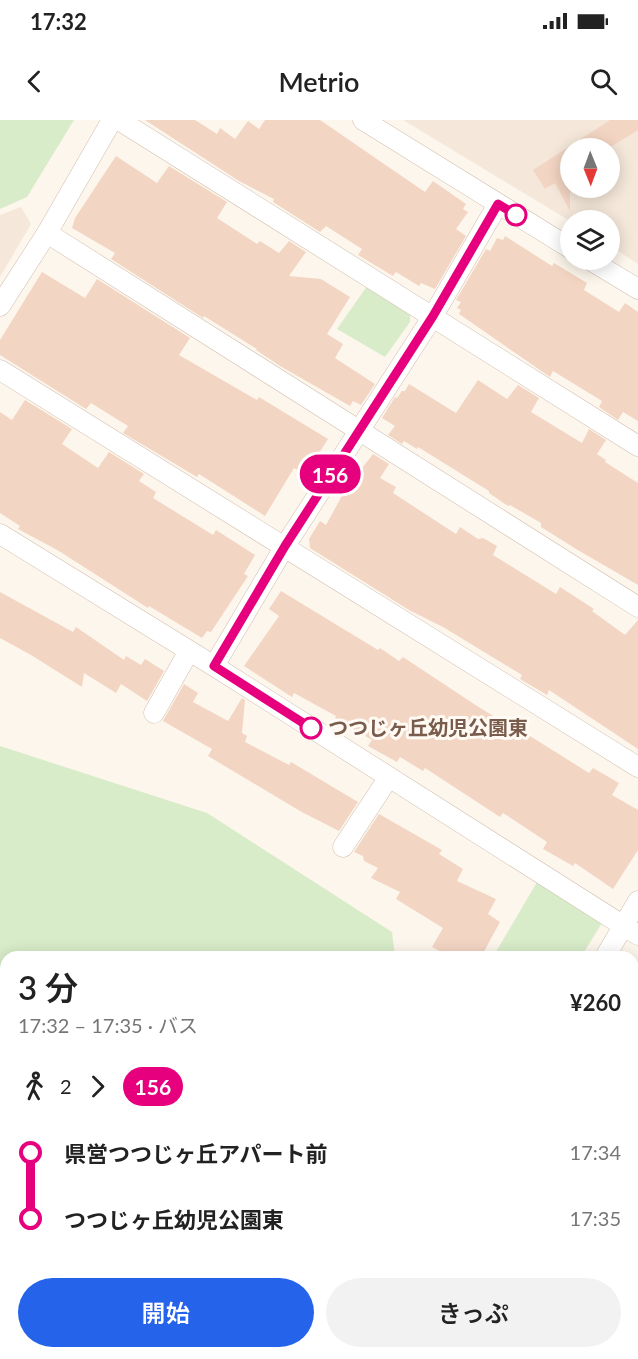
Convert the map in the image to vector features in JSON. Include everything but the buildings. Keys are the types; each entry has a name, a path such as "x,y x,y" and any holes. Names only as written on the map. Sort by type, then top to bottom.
{"street":[{"path":"0,306 47,233 112,120"},
{"path":"119,120 638,446"},
{"path":"363,120 560,242"},
{"path":"214,666 285,546 433,316 498,204"},
{"path":"47,233 638,607"},
{"path":"607,270 638,289"},
{"path":"0,370 638,768"},
{"path":"0,534 214,666 631,931"},
{"path":"154,713 189,651"},
{"path":"343,847 389,777"},
{"path":"611,951 631,931 638,902"}],"shaded area":[{"path":"403,120 638,120 638,264 620,252 620,210 560,210 560,215"},
{"path":"21,207 31,224 0,277 0,215"}],"green space":[{"path":"0,120 74,120 27,197 0,209"},
{"path":"372,279 410,303 410,322 385,357 337,329"},
{"path":"0,746 207,813 392,932 394,951 0,951"},
{"path":"540,877 605,918 585,951 497,951"}],"bus line":[{"name":"156","path":"311,728 214,666 285,546 433,316 498,204 516,215"}],"place":[{"name":"つつじヶ丘幼児公園東","path":"311,728"}]}
